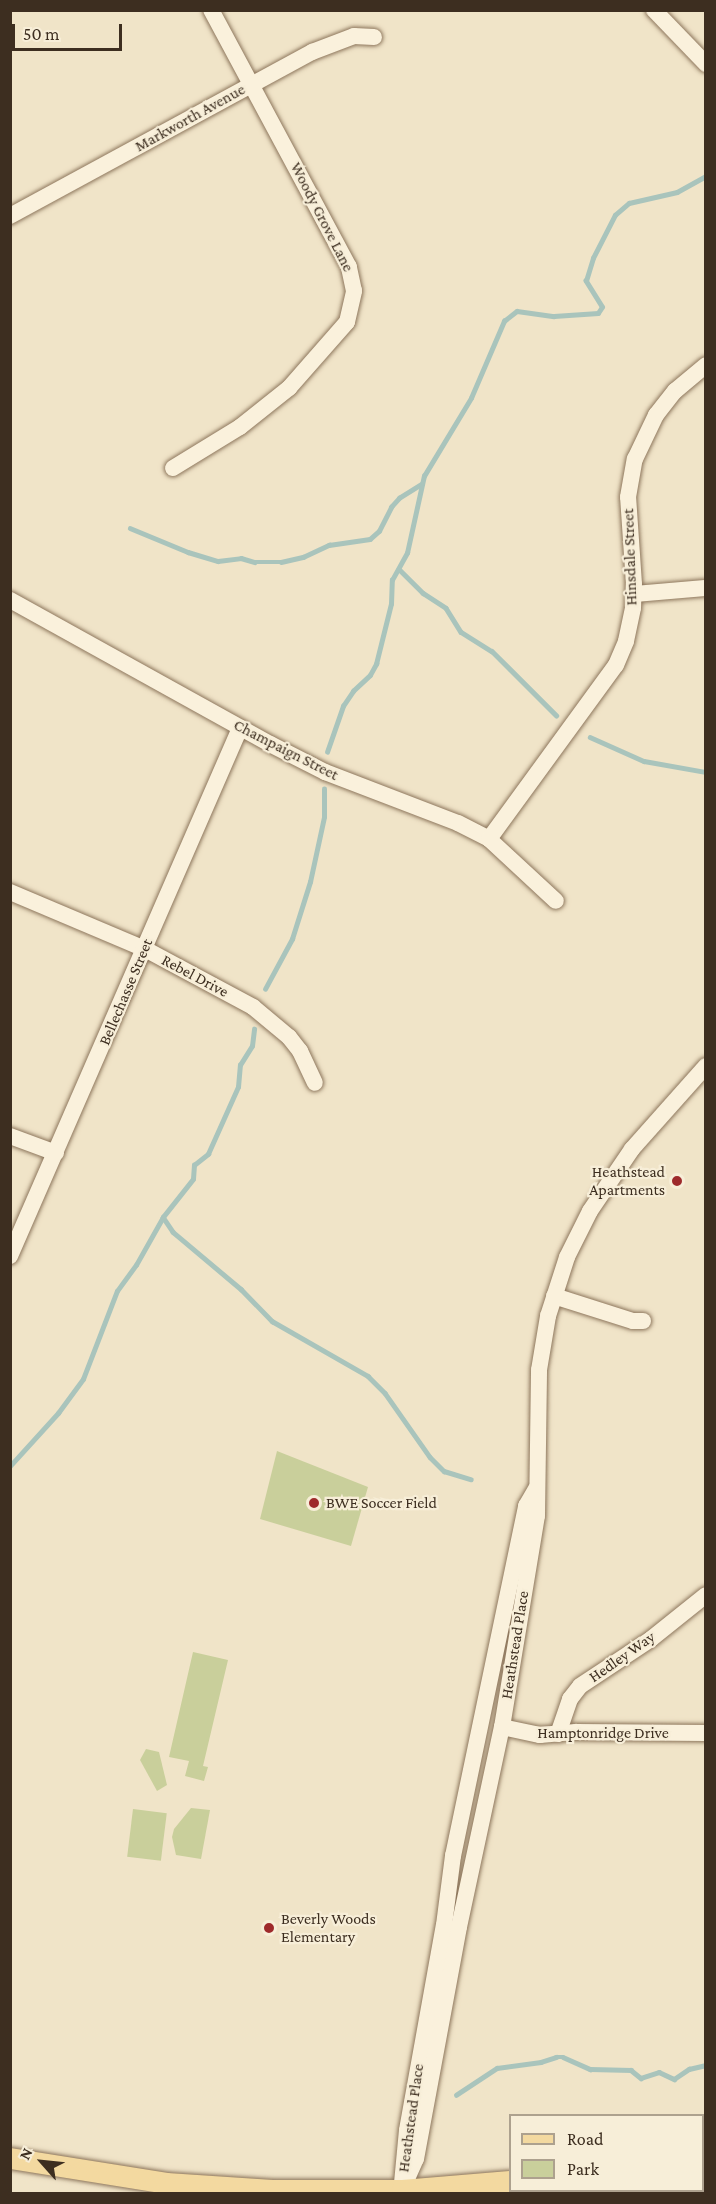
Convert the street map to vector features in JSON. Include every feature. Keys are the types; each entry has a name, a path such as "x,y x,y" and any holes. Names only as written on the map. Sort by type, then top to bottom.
{"main road":[{"path":"10,2158 166,2183 272,2190 402,2190 509,2181"}],"street":[{"name":"Woody Grove Lane","path":"173,468 240,427 289,388 347,322 352,306 353,283 349,267 212,10"},
{"path":"654,10 705,64"},
{"name":"Markworth Avenue","path":"10,216 252,84 339,40 354,36 374,37"},
{"name":"Hinsdale Street","path":"489,838 616,665 628,632 634,594 628,515 629,484 635,459 656,415 675,391 705,365"},
{"path":"634,594 705,588"},
{"name":"Champaign Street","path":"10,600 240,728 325,772 459,823 489,838 556,901"},
{"name":"Bellechasse Street","path":"10,1256 240,728"},
{"name":"Rebel Drive","path":"10,892 145,949 267,1017 300,1051 315,1083"},
{"name":"Heathstead Place","path":"402,2190 416,2158 459,1927 502,1727 537,1515 539,1370 554,1296 578,1234 608,1183 659,1117 705,1066"},
{"path":"10,1136 56,1153"},
{"path":"554,1296 633,1321 643,1321"},
{"name":"Heathstead Place","path":"402,2190 407,2130 444,1925 453,1856 525,1506 537,1488"},
{"name":"Hedley Way","path":"558,1734 570,1699 580,1686 651,1639 705,1595"},
{"name":"Hamptonridge Drive","path":"502,1727 540,1735 576,1732 705,1733"}],"green space":[{"name":"BWE Soccer Field","path":"277,1451 368,1487 351,1546 260,1519"},
{"path":"193,1652 228,1660 203,1766 208,1767 204,1781 185,1776 189,1761 169,1757"},
{"path":"146,1749 159,1752 167,1785 157,1791 140,1760"},
{"path":"191,1808 210,1810 201,1859 176,1855 172,1837 174,1829"},
{"path":"133,1809 167,1813 161,1861 127,1857"}],"waterway":[{"path":"327,752 343,706 353,691 370,675 376,664 391,604 392,580 407,553 424,476 471,398 504,321 517,311 554,316 598,313 602,307 586,281 593,258 615,215 629,203 677,192 706,176"},
{"path":"130,528 188,552 218,561 241,558 254,562 281,562 303,557 329,545 370,539 379,531 391,507 399,498 421,484"},
{"path":"399,569 423,593 446,608 461,632 492,651 556,715"},
{"path":"590,737 644,761 706,772"},
{"path":"265,989 292,939 310,882 324,817 324,789"},
{"path":"10,1466 58,1413 83,1379 117,1291 136,1265 163,1217 193,1179 194,1165 208,1154 238,1087 240,1065 252,1046 254,1029"},
{"path":"163,1217 173,1232 241,1289 272,1321 368,1376 385,1393 430,1457 444,1471 471,1479"},
{"path":"456,2095 497,2068 541,2062 556,2057 563,2057 590,2069 631,2070 641,2078 659,2072 674,2079 689,2069 706,2065"}],"place":[{"name":"Heathstead Apartments","path":"677,1181"},
{"name":"BWE Soccer Field","path":"314,1503"},
{"name":"Beverly Woods Elementary","path":"269,1928"}]}
